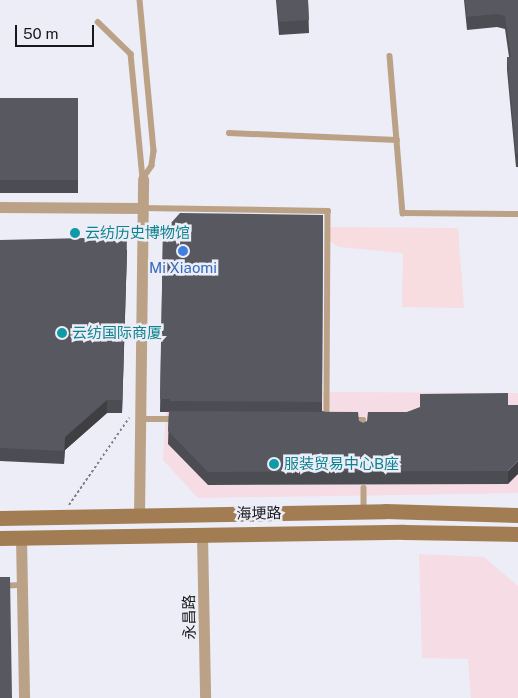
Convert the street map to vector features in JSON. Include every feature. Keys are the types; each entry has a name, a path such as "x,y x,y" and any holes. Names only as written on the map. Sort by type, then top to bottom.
{"main road":[{"name":"海埂路","path":"0,518 364,511 518,515"},
{"name":"海埂路","path":"0,538 404,532 518,534"}],"street":[{"path":"139,516 143,179"},
{"path":"0,207 142,208"},
{"name":"永昌路","path":"202,535 205,698"},
{"path":"21,538 24,698"}],"lane":[{"path":"140,0 154,151 152,166 143,179"},
{"path":"98,22 131,54 143,179"},
{"path":"390,56 403,213 518,214"},
{"path":"229,133 398,140"},
{"path":"142,208 328,212 327,420"},
{"path":"139,419 179,419"},
{"path":"317,420 336,420"},
{"path":"345,420 363,420 363,432"},
{"path":"364,488 364,511"},
{"path":"0,586 22,586"}],"path":[{"path":"61,517 139,404"}],"shaded area":[{"path":"330,227 458,228 464,308 402,307 403,253 339,247 329,241"},
{"path":"167,391 518,393 518,493 198,498 163,460"},
{"path":"419,554 484,557 518,586 518,698 471,698 468,659 422,658"}],"building":[{"path":"277,0 308,0 309,20 279,22"},
{"path":"465,0 518,0 518,154 516,154 507,57 511,57 505,16 497,14 467,17"},
{"path":"0,98 78,98 78,180 0,180"},
{"path":"180,213 323,215 322,402 170,401 170,399 160,399 163,232"},
{"name":"云纺国际商厦","path":"127,237 122,400 107,400 65,437 64,451 0,448 0,240"},
{"path":"508,393 508,405 518,405 518,461 508,471 208,472 168,431 169,411 358,412 359,421 363,423 367,421 368,412 407,412 420,407 420,394"},
{"path":"0,577 10,577 12,698 0,698"}],"place":[{"name":"云纺历史博物馆","path":"75,233"},
{"name":"Mi Xiaomi","path":"183,251"},
{"name":"云纺国际商厦","path":"62,333"},
{"name":"服装贸易中心B座","path":"274,464"}]}
